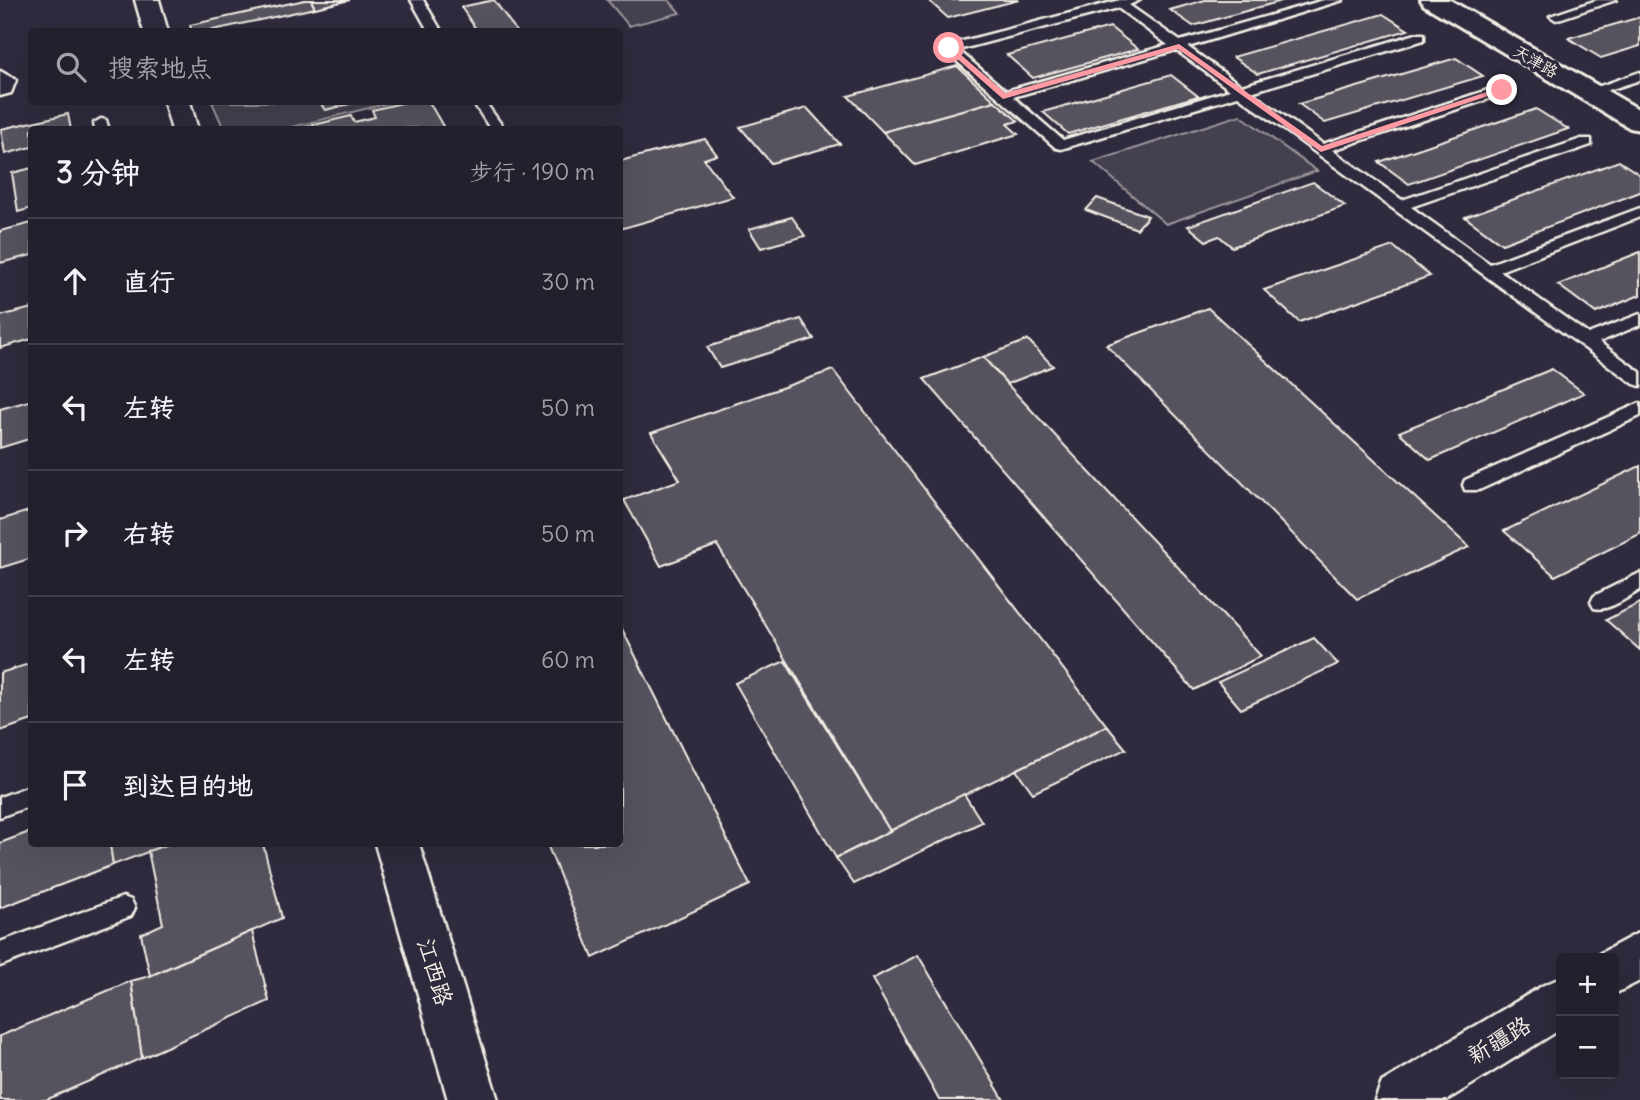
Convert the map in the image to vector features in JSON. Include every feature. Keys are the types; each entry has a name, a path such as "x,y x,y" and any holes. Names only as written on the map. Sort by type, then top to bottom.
{"main road":[{"name":"天津路","path":"1433,0 1602,88 1640,99"},
{"name":"天津路","path":"1468,0 1602,88 1640,122"}],"street":[{"path":"147,0 155,28"},
{"path":"178,105 184,126"},
{"name":"江西路","path":"398,847 473,1100"},
{"path":"1619,968 1640,955"},
{"name":"新疆路","path":"1400,1100 1556,1005"}],"lane":[{"path":"417,0 434,28"},
{"path":"1003,96 1337,0"},
{"path":"1556,16 1610,0"},
{"path":"1420,37 1241,91 1061,145 949,48 1127,2 1179,47 1241,91 1640,380"},
{"path":"0,75 9,80 6,90 0,92"},
{"path":"1602,88 1640,76"},
{"path":"1321,149 1502,90"},
{"path":"481,105 495,126"},
{"path":"1400,206 1586,142"},
{"path":"1488,270 1640,212"},
{"path":"1587,341 1640,319"},
{"path":"1472,485 1640,410"},
{"path":"1601,601 1640,581"},
{"path":"0,807 28,796"},
{"path":"0,954 123,908"}],"shaded area":[{"path":"607,0 669,0 680,13 629,26"},
{"path":"213,105 322,105 325,110 345,105 381,105 296,126 223,126"},
{"path":"1240,115 1317,171 1166,224 1093,162"}],"building":[{"path":"305,0 311,0 315,8 222,28 191,28 190,25"},
{"path":"311,0 350,0 315,8"},
{"path":"494,0 514,28 475,28 461,7"},
{"path":"928,0 1019,0 948,18"},
{"path":"1205,0 1285,0 1193,26 1170,10"},
{"path":"1383,14 1408,30 1258,74 1233,57"},
{"path":"1640,17 1640,46 1601,58 1568,38"},
{"path":"1110,27 1138,49 1033,78 1007,55"},
{"path":"1456,58 1483,76 1325,123 1299,104"},
{"path":"957,66 995,101 883,132 848,96"},
{"path":"1171,75 1198,96 1068,134 1043,112"},
{"path":"995,101 1018,121 1007,124 1018,134 915,165 883,132"},
{"path":"322,105 345,105 325,110"},
{"path":"393,105 431,105 443,126 309,126 351,116 354,122 375,117 372,110"},
{"path":"807,108 840,144 771,163 740,127"},
{"path":"1536,109 1568,129 1409,184 1379,162"},
{"path":"68,114 70,126 28,126 28,148 5,154 1,129"},
{"path":"705,139 717,155 704,159 733,197 623,228 623,160"},
{"path":"1619,161 1640,175 1640,192 1502,244 1465,217"},
{"path":"28,169 28,209 18,212 12,173"},
{"path":"1313,182 1345,206 1232,247 1219,236 1206,241 1188,226"},
{"path":"1097,198 1148,216 1137,229 1086,210"},
{"path":"792,217 805,236 761,248 749,229"},
{"path":"28,224 28,256 0,263 0,231"},
{"path":"1393,246 1430,276 1299,322 1264,290"},
{"path":"1640,252 1640,295 1596,313 1558,285"},
{"path":"1208,308 1469,547 1357,599 1106,345"},
{"path":"28,309 28,340 0,348 0,316"},
{"path":"801,319 814,339 720,368 707,347"},
{"path":"1028,340 1053,366 1007,384 983,357"},
{"path":"983,357 1261,656 1194,690 924,379"},
{"path":"1552,369 1584,393 1430,460 1399,432"},
{"path":"833,370 1107,726 890,831 717,545 661,566 624,500 680,480 651,433"},
{"path":"28,401 28,439 0,448 0,409"},
{"path":"1640,466 1640,534 1555,576 1504,531"},
{"path":"28,511 28,559 0,568 0,520"},
{"path":"1640,603 1640,650 1606,620"},
{"path":"623,631 750,885 593,958 548,847 623,847"},
{"path":"1314,638 1338,664 1241,709 1218,682"},
{"path":"785,661 890,831 836,858 735,683"},
{"path":"28,664 28,721 0,731 0,673"},
{"path":"1107,726 1126,749 1033,793 1016,770"},
{"path":"964,794 982,822 854,884 836,858"},
{"path":"28,832 28,847 110,847 113,865 0,908 0,843"},
{"path":"110,847 161,847 113,865"},
{"path":"160,847 264,847 282,918 150,976 141,934 163,924 148,851"},
{"path":"252,931 269,1001 142,1058 131,981 150,976"},
{"path":"918,955 1004,1100 939,1100 872,979"},
{"path":"131,981 142,1058 46,1100 0,1100 0,1036"}],"route":[{"path":"949,48 1003,96 1179,47 1321,149 1502,90"}]}
